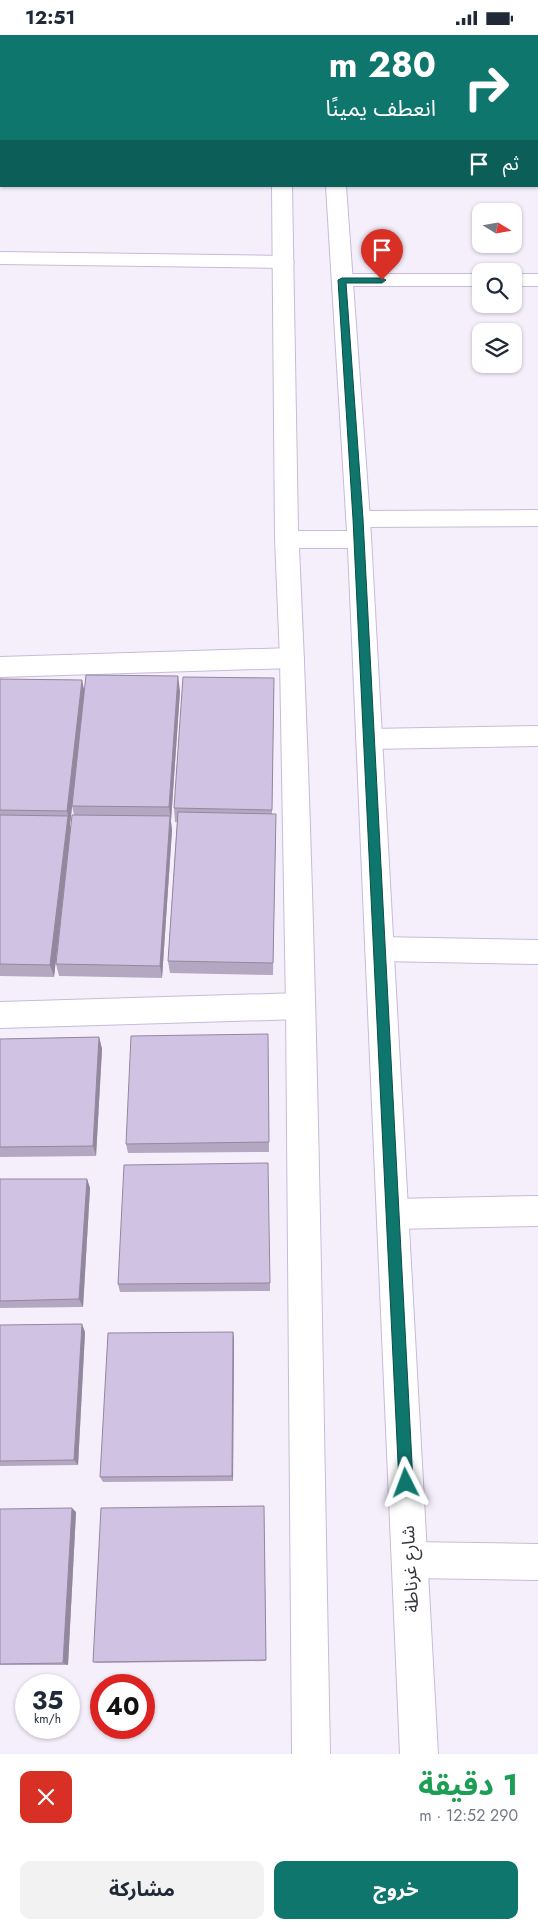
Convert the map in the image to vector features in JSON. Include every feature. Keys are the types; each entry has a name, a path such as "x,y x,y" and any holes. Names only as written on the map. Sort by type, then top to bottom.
{"street":[{"path":"282,187 287,539 292,659 300,1006 311,1754"},
{"name":"شارع غرناطة","path":"336,187 358,529 419,1754"},
{"path":"0,258 284,261"},
{"path":"342,280 472,280"},
{"path":"522,280 538,280"},
{"path":"287,539 358,529 538,518"},
{"path":"0,667 292,659"},
{"path":"369,739 538,736"},
{"path":"379,949 538,952"},
{"path":"0,1015 300,1006"},
{"path":"392,1214 538,1211"},
{"path":"410,1561 538,1562"}],"building":[{"path":"86,675 178,676 169,807 72,806"},
{"path":"183,677 274,678 272,810 174,808"},
{"path":"0,679 82,680 67,811 0,810"},
{"path":"178,812 276,814 273,963 168,961"},
{"path":"0,815 68,816 50,965 0,964"},
{"path":"72,815 170,816 160,966 56,964"},
{"path":"268,1034 269,1142 126,1144 131,1036"},
{"path":"99,1037 93,1146 0,1147 0,1039"},
{"path":"268,1163 270,1283 118,1284 124,1165"},
{"path":"0,1179 87,1179 79,1299 0,1301"},
{"path":"82,1324 74,1460 0,1461 0,1325"},
{"path":"233,1332 232,1476 100,1477 108,1333"},
{"path":"264,1506 266,1660 93,1662 101,1508"},
{"path":"72,1508 63,1663 0,1664 0,1509"}],"route":[{"path":"382,280 342,280 358,519 406,1483"}]}
